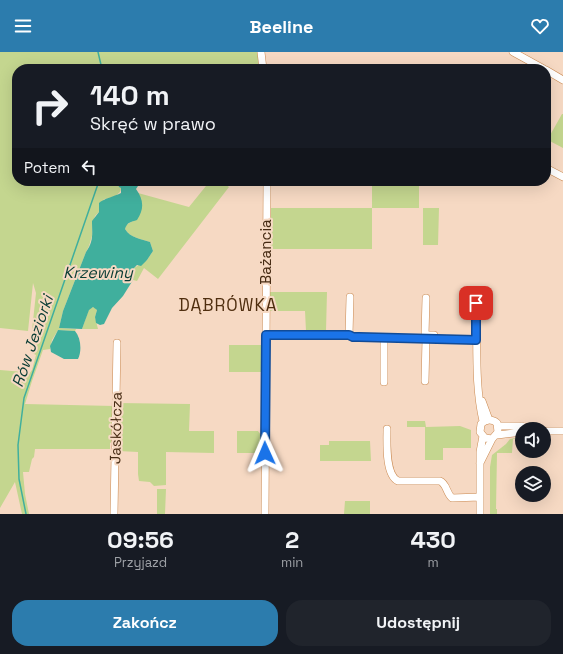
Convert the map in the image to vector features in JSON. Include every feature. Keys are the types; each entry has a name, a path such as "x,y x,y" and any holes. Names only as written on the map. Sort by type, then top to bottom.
{"street":[{"path":"261,52 262,64"},
{"path":"513,52 534,64"},
{"path":"551,73 563,80"},
{"path":"551,171 563,177"},
{"name":"Bażancia","path":"265,514 267,186"},
{"path":"349,335 350,297"},
{"path":"426,298 425,335 476,337"},
{"path":"476,303 477,377 479,394 486,420"},
{"path":"266,335 349,335 353,337 426,339 476,337"},
{"path":"384,338 384,382"},
{"path":"425,381 426,339"},
{"name":"Jaskółcza","path":"114,514 117,343"},
{"path":"480,463 498,432 498,426 494,421 486,420"},
{"path":"486,420 479,429 483,436 487,439 515,433"},
{"path":"498,426 515,426"},
{"path":"387,429 388,455 392,476 395,479 398,481 440,481 445,485 450,497 452,498 480,497"},
{"path":"551,431 563,431"},
{"path":"480,514 480,452 483,436"}],"green space":[{"path":"0,52 258,52 259,64 12,64 12,186 118,186 121,188 117,195 104,199 99,212 95,216 89,246 63,311 59,328 76,329 75,331 58,330 52,340 50,349 43,350 25,404 114,406 113,441 110,443 110,449 35,449 29,472 23,472 29,514 22,514 15,482 0,508 0,370 24,372 27,377 32,370 36,355 32,353 30,349 36,293 33,283 28,331 0,328"},
{"path":"563,114 563,148 551,142 551,133"},
{"path":"206,186 229,187 158,279 144,268 137,281 133,280 134,268 147,260 153,251 150,242 133,236 125,229 126,225 133,221 138,193 189,207"},
{"path":"372,186 419,186 419,208 372,208"},
{"path":"271,208 372,208 372,249 271,249"},
{"path":"423,208 439,208 438,245 423,245"},
{"path":"270,292 327,292 326,331 306,331 305,311 270,311"},
{"path":"93,307 97,310 95,317 98,329 82,329 89,309"},
{"path":"229,345 261,345 261,372 229,372"},
{"path":"118,403 190,404 189,431 214,431 214,453 166,452 166,485 154,486 150,482 139,481 138,452 118,451"},
{"path":"407,421 425,421 426,427 460,426 471,430 471,448 443,448 443,460 425,460 425,427 407,427"},
{"path":"237,431 258,431 261,435 261,453 237,453"},
{"path":"515,438 513,439 512,453 497,453 497,514 490,514 490,467 492,455 510,439"},
{"path":"329,441 370,441 371,461 320,461 320,445 329,445"},
{"path":"157,489 166,489 165,514 157,514"},
{"path":"345,501 370,501 370,514 344,514"}],"water":[{"name":"Krzewiny","path":"138,186 136,189 142,200 140,216 137,220 128,224 125,229 133,236 150,242 153,251 141,266 137,265 134,268 133,280 123,296 112,308 104,324 100,325 96,323 95,317 97,310 93,307 89,310 82,329 59,328 63,311 90,244 92,237 92,221 99,212 99,203 121,193 121,188 119,187"},
{"path":"58,330 75,331 79,337 80,345 78,359 64,359 51,352 50,346"}],"waterway":[{"name":"Rów Jeziorki","path":"98,52 101,64"},
{"name":"Rów Jeziorki","path":"26,514 19,479 18,445 24,398 97,186"}],"district":[{"name":"DĄBRÓWKA","path":"228,305"}],"route":[{"path":"265,453 266,335 349,335 353,337 476,340 476,303"}]}
